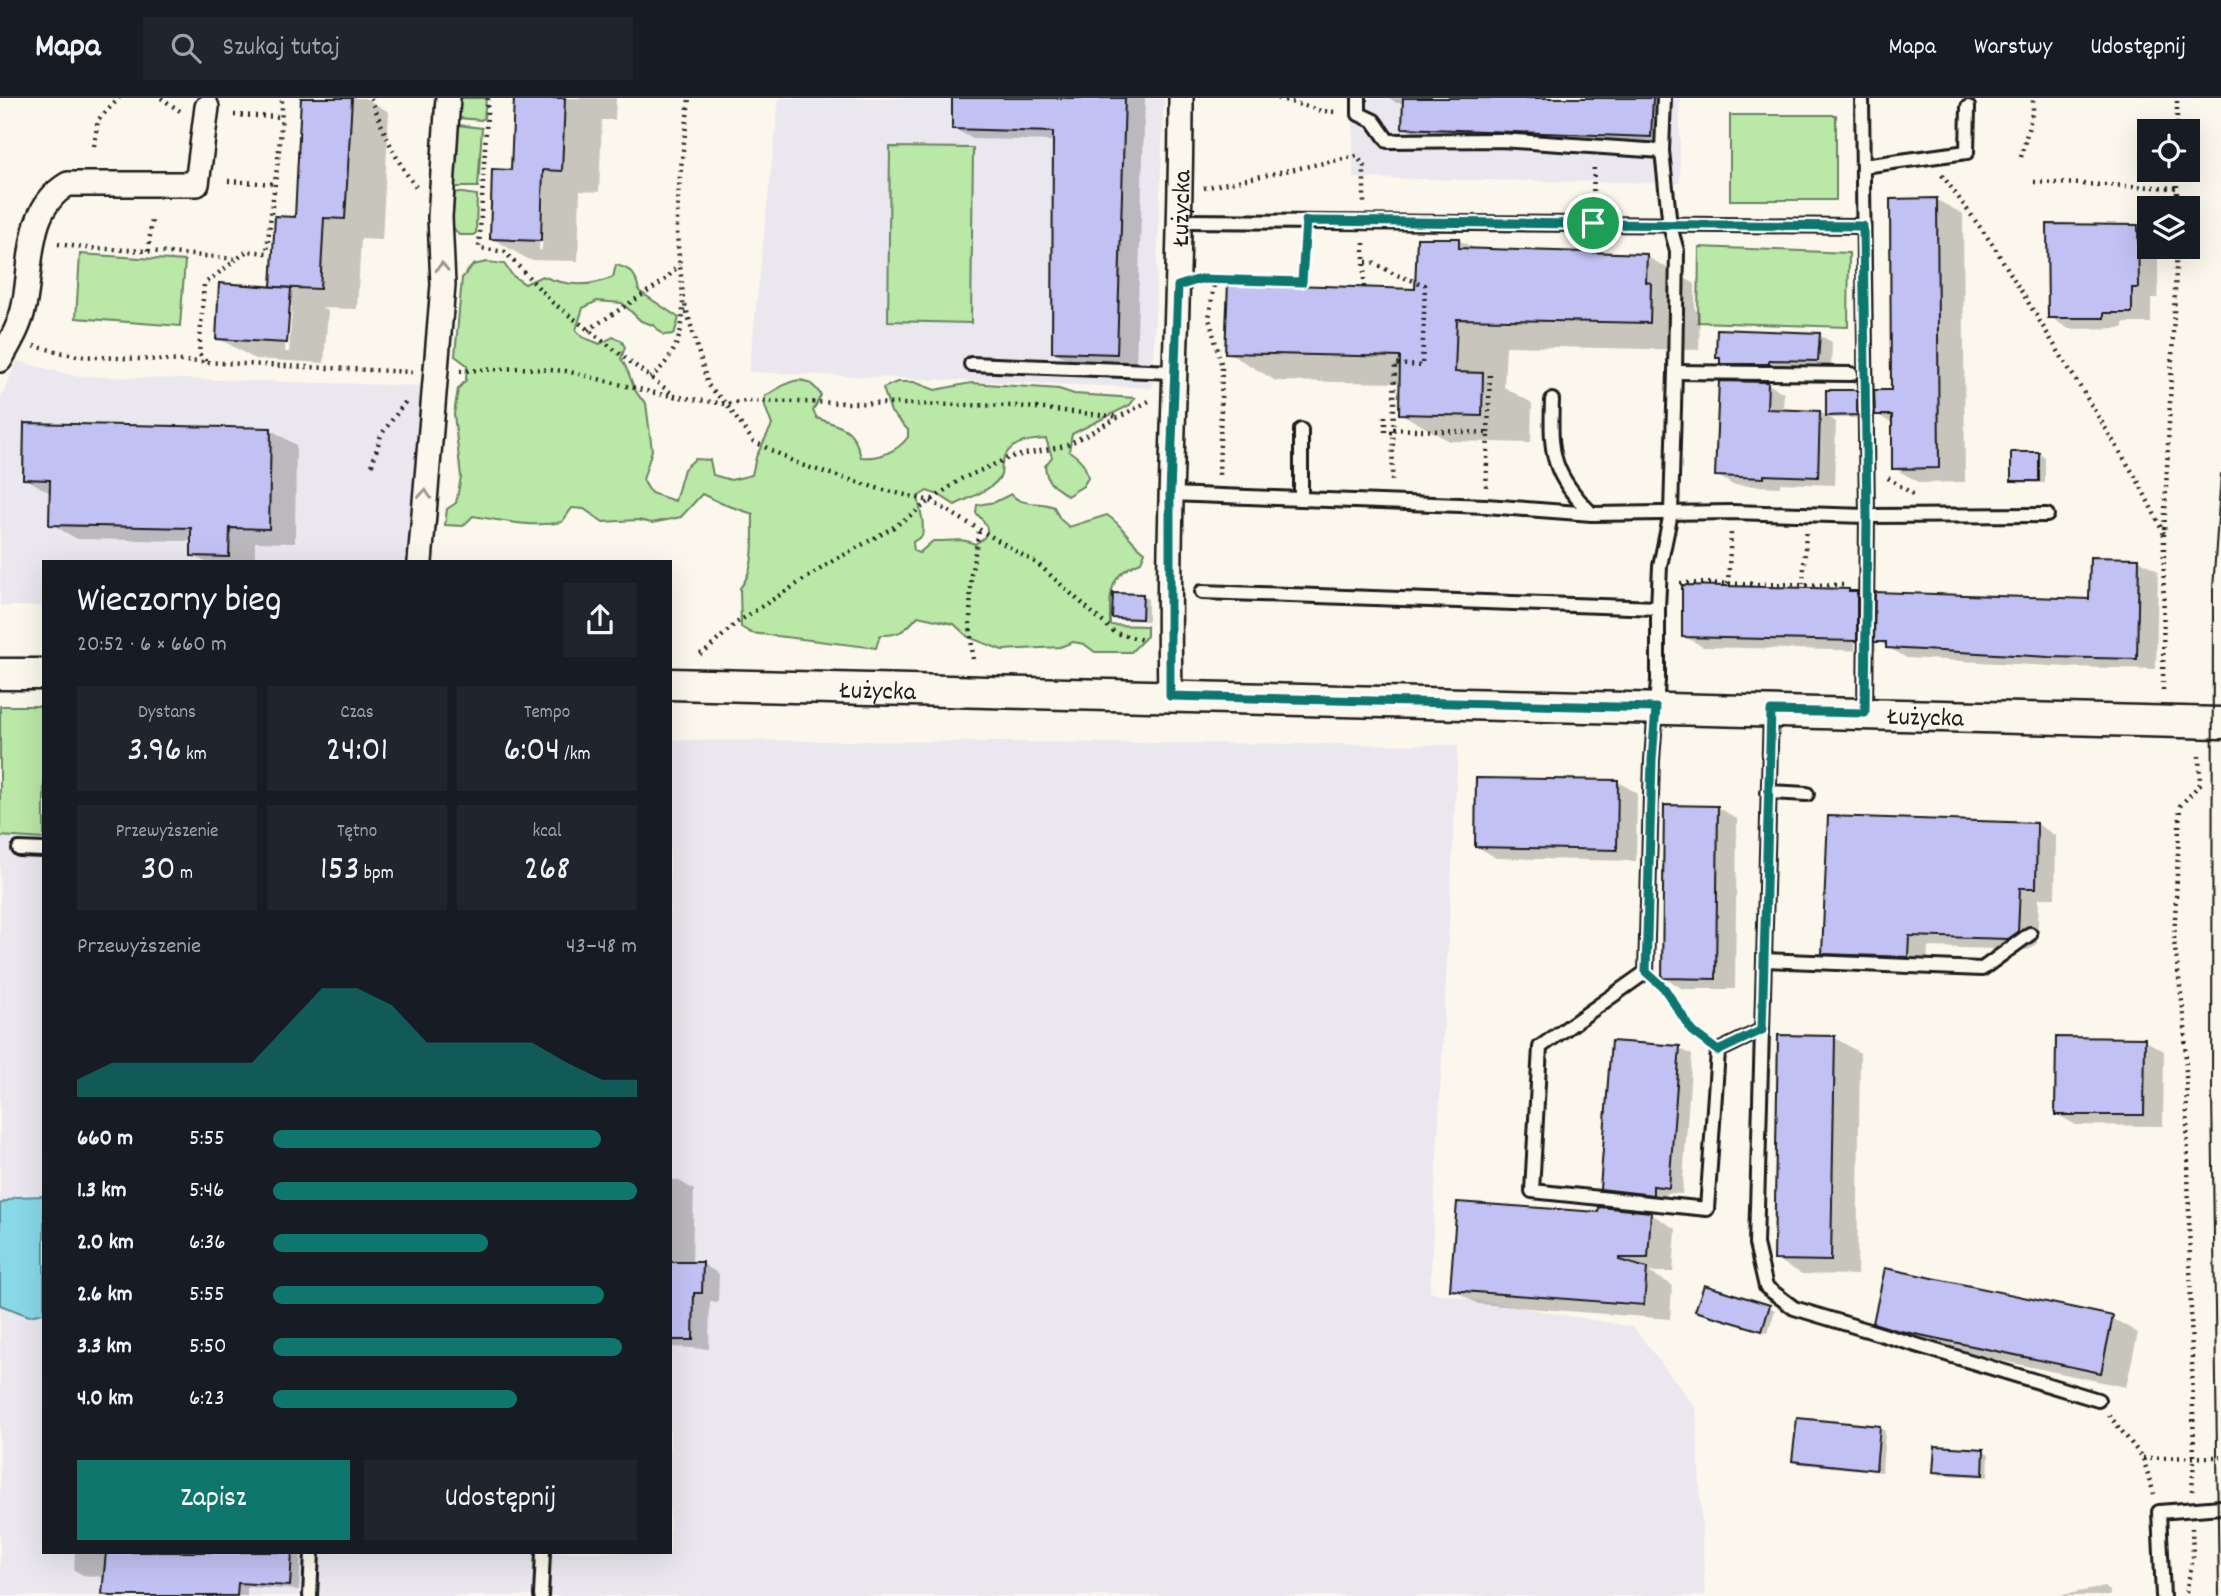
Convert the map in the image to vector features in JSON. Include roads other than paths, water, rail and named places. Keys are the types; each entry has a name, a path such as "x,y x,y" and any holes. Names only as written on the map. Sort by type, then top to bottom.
{"street":[{"path":"420,560 425,377 443,285 440,217 448,98"},
{"name":"Łużycka","path":"1170,696 1170,494 1181,221 1181,98"},
{"path":"0,360 12,340 24,304 28,264 43,206 57,190 68,184 197,184 207,107"},
{"path":"0,674 42,674"},
{"name":"Łużycka","path":"672,684 2221,723"}],"lane":[{"path":"1359,98 1359,114 1374,121 1388,141 1500,141 1662,151"},
{"path":"1664,98 1662,151 1670,226 1677,251 1675,373 1671,513 1660,566 1657,608 1646,972 1539,1047 1532,1191 1707,1209 1718,1051 1762,1030"},
{"path":"1861,98 1867,516 1865,713"},
{"path":"1863,166 1967,152 1968,107"},
{"path":"1181,221 1863,226"},
{"path":"971,364 1174,372"},
{"path":"1675,373 1851,374"},
{"path":"1552,400 1552,455 1559,474 1573,495 1592,514"},
{"path":"1301,430 1301,499"},
{"path":"1170,494 1486,506 1592,514 1732,512 1867,516 2048,515"},
{"path":"1202,592 1657,608"},
{"path":"1771,711 1756,1244 1766,1287 1794,1308 2098,1400"},
{"path":"1769,792 1807,794"},
{"path":"19,849 42,850"},
{"path":"1764,960 1982,969 2030,934"},
{"path":"2163,1596 2159,1512 2221,1507"},
{"path":"310,1596 312,1554"},
{"path":"541,1596 543,1554"}],"water":[{"path":"42,1196 42,1313 29,1316 0,1305 0,1204 16,1197"}],"tram line":[{"path":"2219,1596 2212,1093 2213,589 2221,474"}]}
